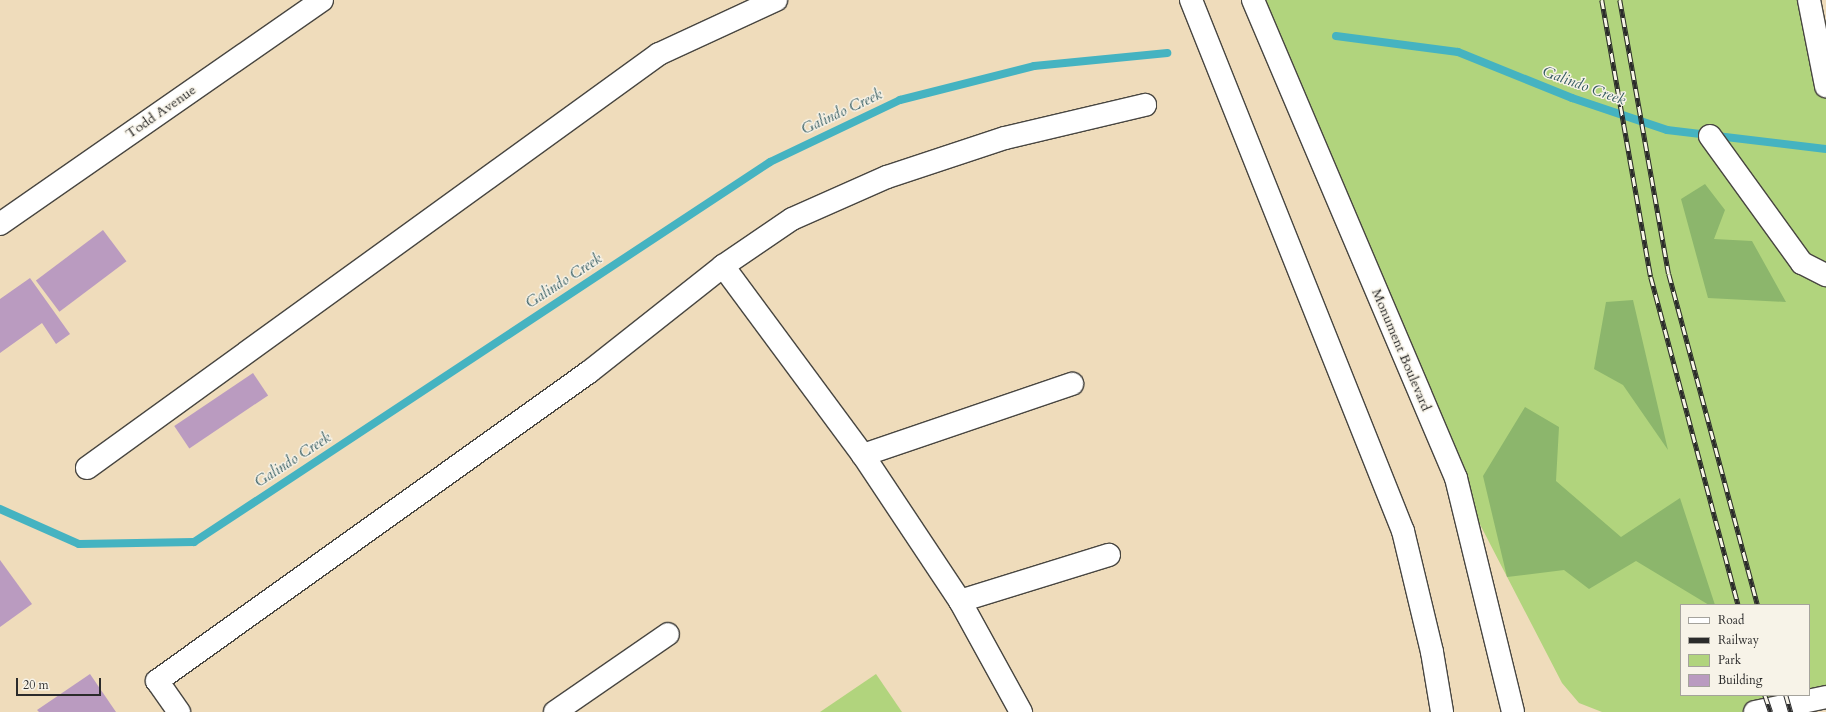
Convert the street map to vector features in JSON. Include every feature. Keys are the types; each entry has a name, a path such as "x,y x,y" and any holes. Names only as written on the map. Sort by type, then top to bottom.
{"main road":[{"name":"Todd Avenue","path":"0,224 322,0"},
{"path":"87,468 659,54 776,0"},
{"path":"1191,0 1403,531 1432,652 1442,712"},
{"name":"Monument Boulevard","path":"1253,0 1456,478 1513,712"},
{"path":"1809,0 1826,86"},
{"path":"179,712 157,681 589,372 724,266 792,219 887,177 1005,138 1145,105"},
{"path":"1710,136 1802,263 1826,275"},
{"path":"724,266 863,455 960,601 1021,712"},
{"path":"863,455 1072,384"},
{"path":"960,601 1109,555"},
{"path":"555,712 668,634"},
{"path":"1755,712 1826,697"}],"green space":[{"path":"1253,0 1809,0 1826,86 1826,697 1755,712 1602,712 1579,703 1562,683 1456,478"},
{"path":"1705,184 1725,210 1714,239 1752,241 1786,302 1708,298 1681,199"},
{"path":"1633,300 1668,450 1623,385 1594,369 1606,302"},
{"path":"1525,407 1559,427 1556,481 1621,537 1680,498 1715,604 1707,604 1636,561 1589,589 1564,570 1507,577 1483,476"},
{"path":"876,674 902,712 820,712"}],"building":[{"path":"103,230 126,261 59,312 36,281"},
{"path":"30,278 70,334 56,344 42,323 0,353 0,299"},
{"path":"253,373 268,395 189,449 174,426"},
{"path":"0,560 32,604 0,627"},
{"path":"90,674 116,712 39,712 37,710"}],"waterway":[{"name":"Galindo Creek","path":"1336,36 1458,52 1572,98 1667,130 1826,149"},
{"name":"Galindo Creek","path":"0,509 79,544 194,542 770,162 900,100 1034,66 1167,53"}],"railway":[{"path":"1602,0 1651,277 1738,604"},
{"path":"1620,0 1669,274 1758,604"},
{"path":"1765,696 1771,712"},
{"path":"1786,696 1791,712"}]}
